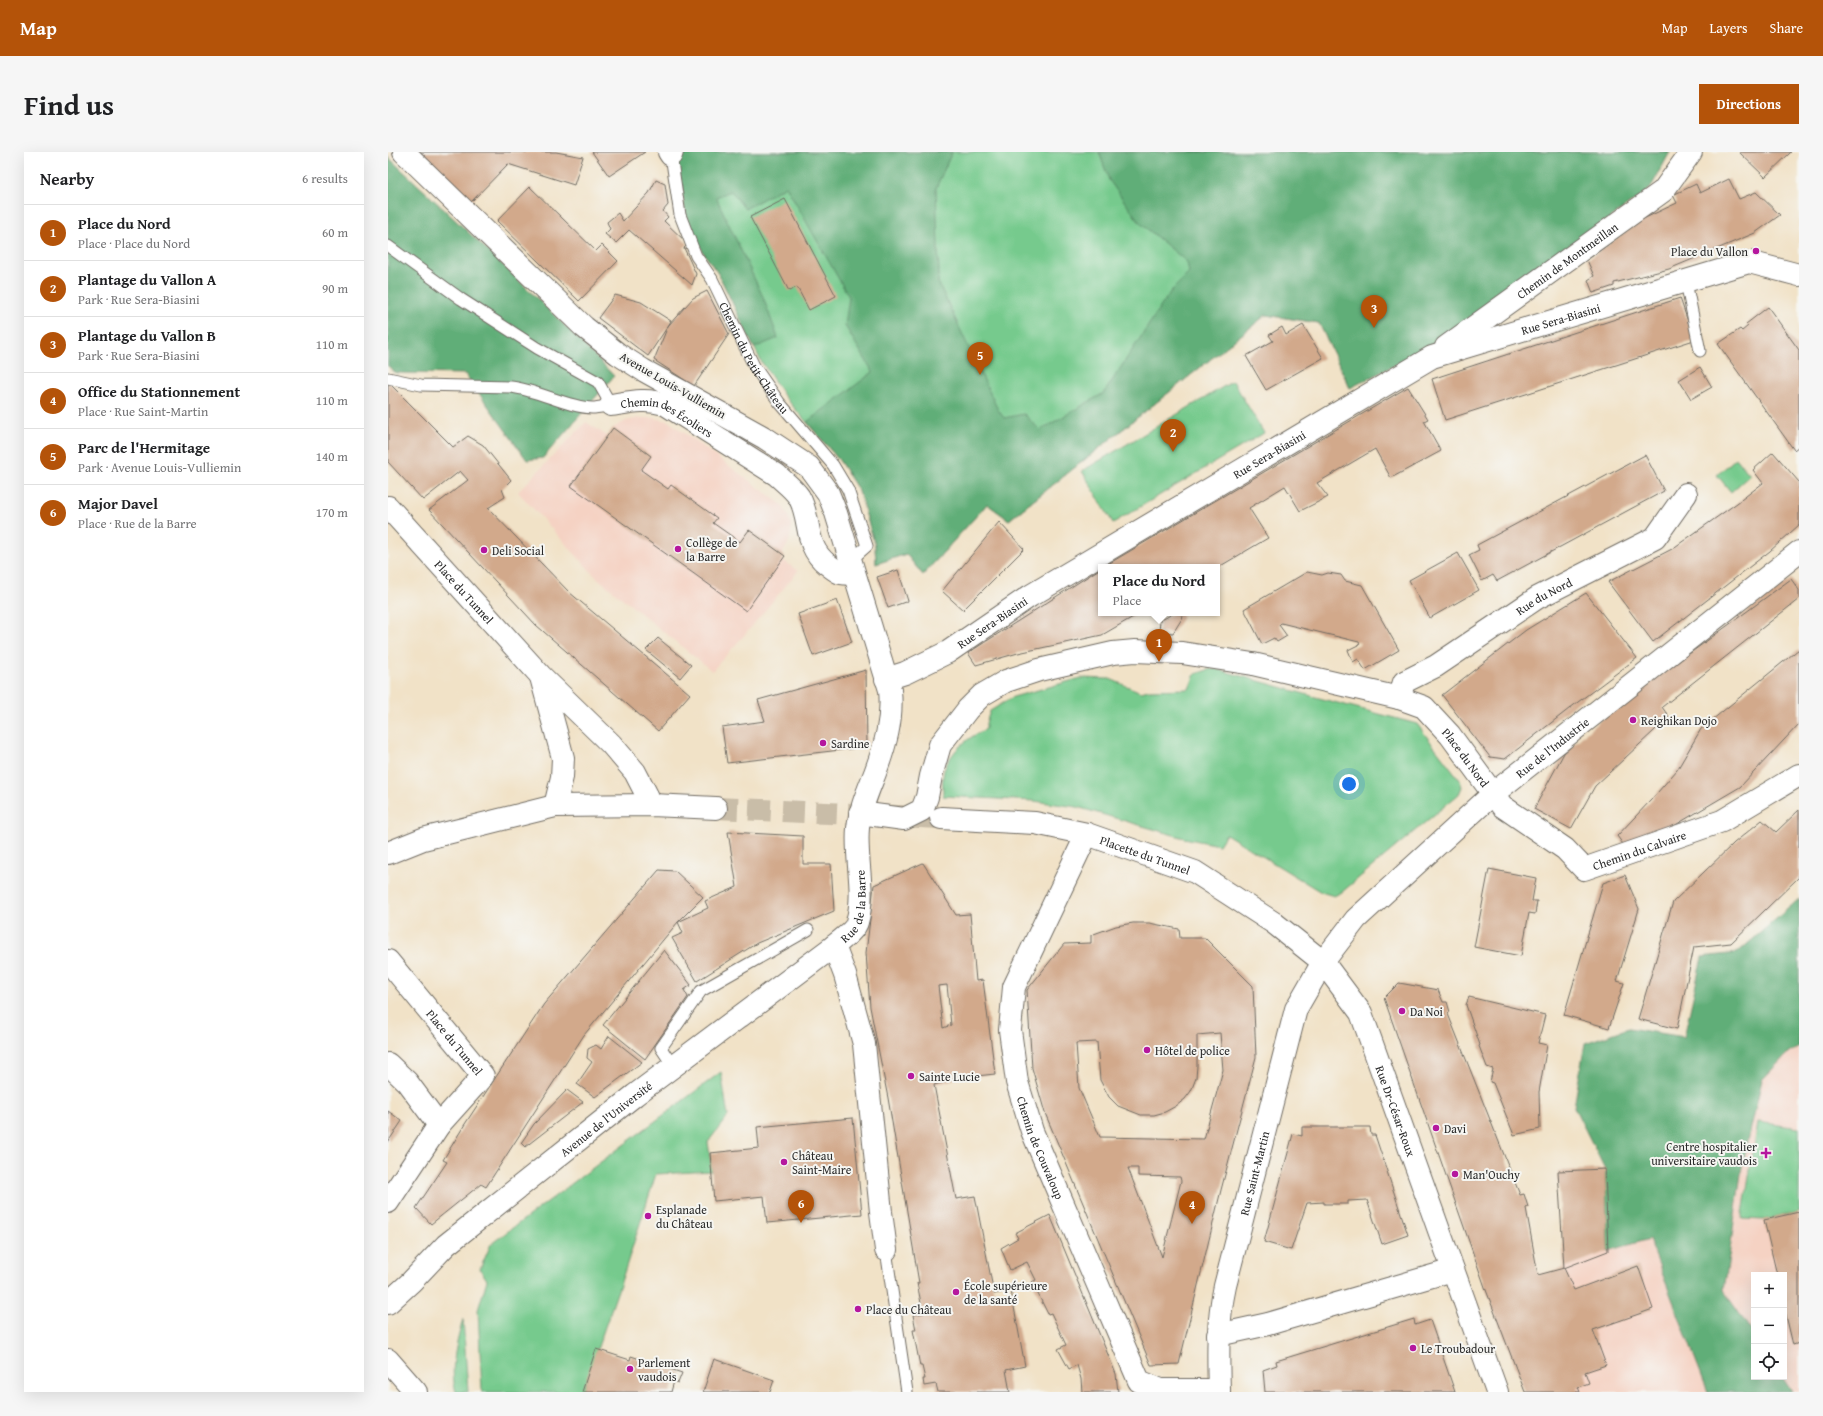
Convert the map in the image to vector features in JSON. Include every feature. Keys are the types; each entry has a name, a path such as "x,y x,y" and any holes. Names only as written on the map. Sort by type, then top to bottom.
{"street":[{"name":"Avenue Louis-Vulliemin","path":"404,152 584,327 618,354 765,438 809,467 828,493 852,567"},
{"name":"Chemin de Montmeillan","path":"1432,357 1663,191 1691,152"},
{"path":"1681,284 1749,262 1799,275"},
{"name":"Rue Sera-Biasini","path":"886,679 905,673 948,652 1030,596 1432,357 1681,284"},
{"name":"Chemin des Écoliers","path":"611,405 640,400 653,400 665,404 777,475 788,484 799,497 812,546 822,560 839,574 852,567"},
{"name":"Rue du Nord","path":"1399,698 1404,682 1436,666 1537,598 1655,538 1686,494"},
{"name":"Place du Tunnel","path":"388,507 541,676 611,744 635,772 652,805"},
{"name":"Rue de l'Industrie","path":"1322,962 1356,919 1494,793 1799,552"},
{"name":"Rue de la Barre","path":"852,567 886,679 891,704 886,738 860,813 858,830 861,905 857,925 834,946 845,975 864,1044 886,1250"},
{"name":"Place du Nord","path":"860,813 904,819 922,810 927,797 931,776 940,745 968,709 982,696 1006,681 1039,670 1106,655 1135,651 1182,653 1253,664 1399,698 1424,707 1450,735 1494,793"},
{"name":"Place du Tunnel","path":"541,676 563,758 562,777 555,806"},
{"name":"Chemin du Calvaire","path":"1494,793 1502,806 1565,849 1584,869 1722,821 1799,775"},
{"path":"388,853 424,838 555,806 652,805 716,808"},
{"name":"Placette du Tunnel","path":"941,818 1035,823 1087,834 1195,872 1274,923 1322,962"},
{"name":"Chemin de Couvaloup","path":"1087,834 1014,988 1010,1030 1017,1082 1032,1132 1139,1381 1161,1390 1219,1391"},
{"name":"Avenue de l'Université","path":"388,1303 411,1282 446,1245 674,1066 834,946"},
{"name":"Place du Tunnel","path":"388,961 482,1076 439,1125 388,1202"},
{"name":"Rue Dr-César-Roux","path":"1322,962 1361,1013 1497,1392"},
{"name":"Rue Saint-Martin","path":"1219,1391 1218,1335 1220,1308 1225,1286 1296,1009 1322,962"},
{"path":"388,1064 407,1082 439,1125"},
{"path":"1218,1335 1268,1324 1454,1270"},
{"path":"388,1360 416,1392"}],"lane":[{"name":"Chemin du Petit-Château","path":"671,153 680,215 696,256 712,279 754,366 779,402 833,466 848,490 867,546 852,567"},
{"path":"388,246 461,299 537,348 598,382 611,405"},
{"path":"1681,284 1700,351"},
{"name":"Chemin des Écoliers","path":"388,378 421,385 524,388 574,405 593,408 611,405"},
{"path":"674,1066 661,1048 701,991 808,930"},
{"path":"886,1250 908,1392"}],"shaded area":[{"name":"Collège de la Barre","path":"639,418 654,418 668,421 781,504 791,523 791,534 788,544 782,554 785,556 783,560 798,571 712,671 596,577 518,492 586,422 607,436 613,428 626,421"},
{"name":"Centre hospitalier universitaire vaudois","path":"1799,1034 1799,1392 1525,1392 1486,1290 1564,1268 1608,1251 1722,1216 1743,1091"}],"green space":[{"path":"678,152 1670,152 1350,388 1319,323 1266,315 1009,520 987,504 923,575 906,554 876,564 875,545 859,491 839,460 785,397 761,361 719,275 703,252"},
{"path":"678,152 952,152 936,188 938,282 998,410 1004,418 1024,414 1040,430 1104,393 1171,291 1189,273 1187,262 1140,223 1109,180 1099,152 1670,152 1650,189 1438,343 1350,388 1319,323 1266,315 1009,520 987,504 923,575 906,554 876,564 875,545 859,491 839,460 807,422 873,372 845,326 849,297 786,186 745,209 731,191 716,197 763,297 778,338 754,348 719,275 703,252 686,217 676,157"},
{"path":"388,157 531,292 614,376 543,458 527,460 465,374 396,373 388,366"},
{"path":"1233,381 1264,433 1113,523 1082,471"},
{"path":"1736,458 1750,475 1731,492 1717,475"},
{"path":"1211,669 1220,670 1417,724 1460,780 1462,787 1459,794 1342,892 1334,896 1321,892 1226,834 1219,845 1184,838 1077,807 1034,801 943,796 944,770 951,756 966,741 986,729 986,723 990,711 1013,697 1081,678 1110,679 1141,692 1148,690 1189,689 1195,674"},
{"path":"1799,899 1799,1047 1787,1054 1762,1080 1742,1167 1724,1291 1751,1331 1751,1380 1784,1380 1792,1392 1708,1392 1649,1239 1608,1251 1605,1169 1574,1107 1585,1043 1629,1028 1684,1037 1702,957 1737,953"},
{"path":"721,1072 728,1116 708,1142 712,1171 656,1174 623,1276 582,1392 482,1392 478,1310 487,1280 480,1269 491,1244"},
{"path":"1758,1122 1799,1128 1799,1212 1764,1220 1742,1219"},
{"path":"463,1319 468,1392 456,1392 453,1374 456,1346"}],"building":[{"path":"416,152 556,152 583,157 574,185 508,164 470,203"},
{"path":"592,152 645,152 609,176"},
{"path":"1739,152 1791,152 1765,177"},
{"path":"1729,179 1739,199 1756,192 1780,215 1755,233 1669,269 1614,283 1614,286 1593,293 1588,280 1594,276 1587,260 1643,219 1677,203 1673,195 1696,184 1700,193"},
{"path":"656,180 665,184 668,205 663,211 668,217 664,221 688,244 684,248 696,274 692,285 629,230 616,243 605,234 610,229 607,222 618,213 623,221 649,193"},
{"path":"530,187 596,251 602,245 618,261 579,301 497,221"},
{"path":"785,199 836,296 809,310 797,287 789,291 750,217"},
{"path":"707,291 729,334 694,386 654,360 668,326 693,298"},
{"path":"615,295 641,302 671,321 648,356 598,318"},
{"path":"1680,298 1694,340 1445,420 1432,379"},
{"path":"1768,307 1799,350 1799,446 1794,450 1718,344 1740,329 1742,331 1748,326 1746,324"},
{"path":"1303,325 1323,358 1266,390 1246,356 1273,341 1269,335 1282,327 1286,335"},
{"path":"1700,367 1712,387 1691,399 1679,380"},
{"path":"388,382 453,447 468,436 483,445 511,480 502,489 505,497 488,508 569,592 690,694 658,731 536,625 429,510 468,480 460,471 423,500 388,462"},
{"path":"1408,387 1428,419 1424,421 1441,451 1391,478 1375,449 1317,483 1328,497 1300,511 1285,486 1249,508 1268,538 1220,566 1220,564 1108,564"},
{"path":"613,428 651,456 641,470 668,489 671,485 717,518 713,523 740,542 749,530 785,556 746,611 571,486"},
{"path":"1773,452 1799,482 1799,525 1770,551 1653,642 1608,582 1672,549 1763,483 1753,470"},
{"path":"1645,455 1664,491 1497,581 1493,575 1482,581 1469,555 1479,550 1477,545"},
{"path":"999,522 1024,549 963,610 942,591"},
{"path":"1458,553 1479,590 1430,618 1409,580"},
{"path":"898,570 908,601 888,608 877,577"},
{"path":"1098,570 1098,616 1135,616 1102,635 1018,653 976,665 968,653"},
{"path":"1307,572 1322,575 1328,573 1341,575 1345,581 1362,585 1399,650 1365,670 1358,659 1353,662 1348,650 1360,644 1359,642 1281,623 1279,625 1287,636 1277,642 1274,638 1262,644 1244,609"},
{"path":"1791,579 1799,590 1799,599 1662,707 1669,717 1595,786 1571,829 1534,809 1564,753 1606,715"},
{"path":"1586,593 1637,658 1505,759 1490,757 1442,695 1526,630"},
{"path":"837,600 852,642 813,656 798,614"},
{"path":"1169,616 1183,617 1173,633 1159,632 1160,621"},
{"path":"658,638 691,665 680,678 646,650"},
{"path":"1799,649 1799,724 1740,787 1672,827 1623,844 1617,836 1677,770 1701,729"},
{"path":"866,670 867,747 727,763 722,727 765,721 758,700"},
{"path":"1799,810 1799,877 1731,943 1694,947 1677,1029 1638,1019 1673,902 1734,843 1762,820 1776,832"},
{"path":"728,832 803,836 803,864 831,864 834,911 757,943 697,981 672,938 683,933 678,922 708,908 705,901 737,887"},
{"path":"923,863 956,915 970,914 976,981 983,980 995,1074 958,1078 934,1085 956,1199 975,1196 994,1294 1011,1291 1025,1366 1006,1370 1010,1392 938,1392 936,1384 924,1386 923,1379 925,1379 922,1366 920,1366 913,1330 916,1330 913,1315 924,1313 917,1283 919,1283 888,1098 870,1007 866,953 874,885","holes":["947,985 951,1025 943,1028 938,986"]},
{"path":"1489,869 1536,878 1532,901 1537,901 1535,914 1529,913 1521,956 1474,947"},
{"path":"659,870 675,871 703,897 678,922 584,1035 486,1187 481,1184 431,1224 416,1208 447,1162 443,1160 465,1124 544,1004"},
{"path":"1625,875 1639,909 1617,981 1624,983 1609,1028 1564,1015 1603,883"},
{"name":"Hôtel de police","path":"1133,923 1149,923 1179,929 1180,938 1205,938 1253,986 1256,1057 1221,1190 1179,1364 1151,1365 1045,1113 1032,1068 1027,990 1064,944 1091,943 1091,935 1116,926","holes":["1220,1033 1223,1070 1204,1139 1100,1137 1079,1088 1076,1043 1097,1042 1100,1080 1109,1097 1118,1106 1141,1115 1154,1115 1165,1112 1176,1106 1185,1099 1191,1091 1196,1078 1197,1035","1128,1168 1138,1168 1138,1176 1180,1177 1181,1181 1162,1257"]},
{"path":"664,950 691,985 684,990 688,997 645,1059 603,1025"},
{"path":"1399,983 1438,990 1443,1002 1447,1002 1450,1012 1448,1014 1520,1195 1524,1194 1528,1207 1526,1208 1538,1275 1564,1268 1574,1290 1638,1266 1653,1309 1593,1330 1606,1365 1585,1372 1589,1383 1578,1387 1580,1392 1525,1392 1486,1290 1384,998"},
{"path":"1469,997 1545,1015 1538,1043 1547,1045 1539,1092 1540,1129 1514,1135 1493,1083 1490,1082 1493,1069 1487,1067 1479,1046 1480,1045 1466,1005"},
{"path":"609,1036 642,1062 595,1097 577,1084 592,1062 587,1058 588,1049 596,1045 601,1049"},
{"path":"567,1090 583,1102 525,1147 521,1143 534,1124"},
{"path":"388,1111 402,1121 388,1142"},
{"name":"Château Saint-Maire","path":"853,1118 862,1214 767,1223 764,1196 714,1201 710,1153 759,1148 757,1127"},
{"path":"1302,1127 1370,1127 1371,1135 1375,1135 1408,1235 1382,1244 1367,1200 1348,1201 1348,1204 1324,1204 1324,1202 1307,1203 1291,1250 1264,1242 1293,1134 1302,1136"},
{"path":"1605,1169 1608,1251 1564,1268 1558,1171"},
{"path":"1799,1212 1799,1343 1793,1345 1787,1320 1787,1272 1776,1272 1764,1220"},
{"path":"1050,1215 1116,1374 1118,1392 1082,1392 1081,1379 1077,1365 1069,1369 1058,1349 1066,1345 1051,1313 1048,1314 1032,1282 1036,1280 1027,1262 1010,1270 1001,1248 1018,1238 1015,1233"},
{"path":"1414,1319 1415,1325 1430,1320 1455,1392 1265,1392 1263,1370 1277,1365 1276,1361"},
{"name":"Parlement vaudois","path":"596,1349 630,1360 631,1356 682,1373 678,1383 674,1381 671,1392 582,1392"},
{"path":"714,1359 774,1380 770,1392 703,1392"}],"tunnel":[{"path":"716,808 941,818"}],"place":[{"name":"Place du Vallon","path":"1756,251"},
{"name":"Plantage du Vallon B","path":"1374,328"},
{"name":"Parc de l'Hermitage","path":"980,375"},
{"name":"Plantage du Vallon A","path":"1173,452"},
{"name":"Collège de la Barre","path":"678,549"},
{"name":"Deli Social","path":"484,550"},
{"name":"Place du Nord","path":"1159,662"},
{"name":"Reighikan Dojo","path":"1633,720"},
{"name":"Sardine","path":"823,743"},
{"name":"Da Noi","path":"1402,1011"},
{"name":"Hôtel de police","path":"1147,1050"},
{"name":"Sainte Lucie","path":"911,1076"},
{"name":"Davi","path":"1436,1128"},
{"name":"Centre hospitalier universitaire vaudois","path":"1766,1153"},
{"name":"Château Saint-Maire","path":"784,1162"},
{"name":"Man'Ouchy","path":"1455,1174"},
{"name":"Esplanade du Château","path":"648,1216"},
{"name":"Major Davel","path":"801,1223"},
{"name":"Office du Stationnement","path":"1192,1224"},
{"name":"École supérieure de la santé","path":"956,1292"},
{"name":"Place du Château","path":"858,1309"},
{"name":"Le Troubadour","path":"1413,1348"},
{"name":"Parlement vaudois","path":"630,1369"}]}
